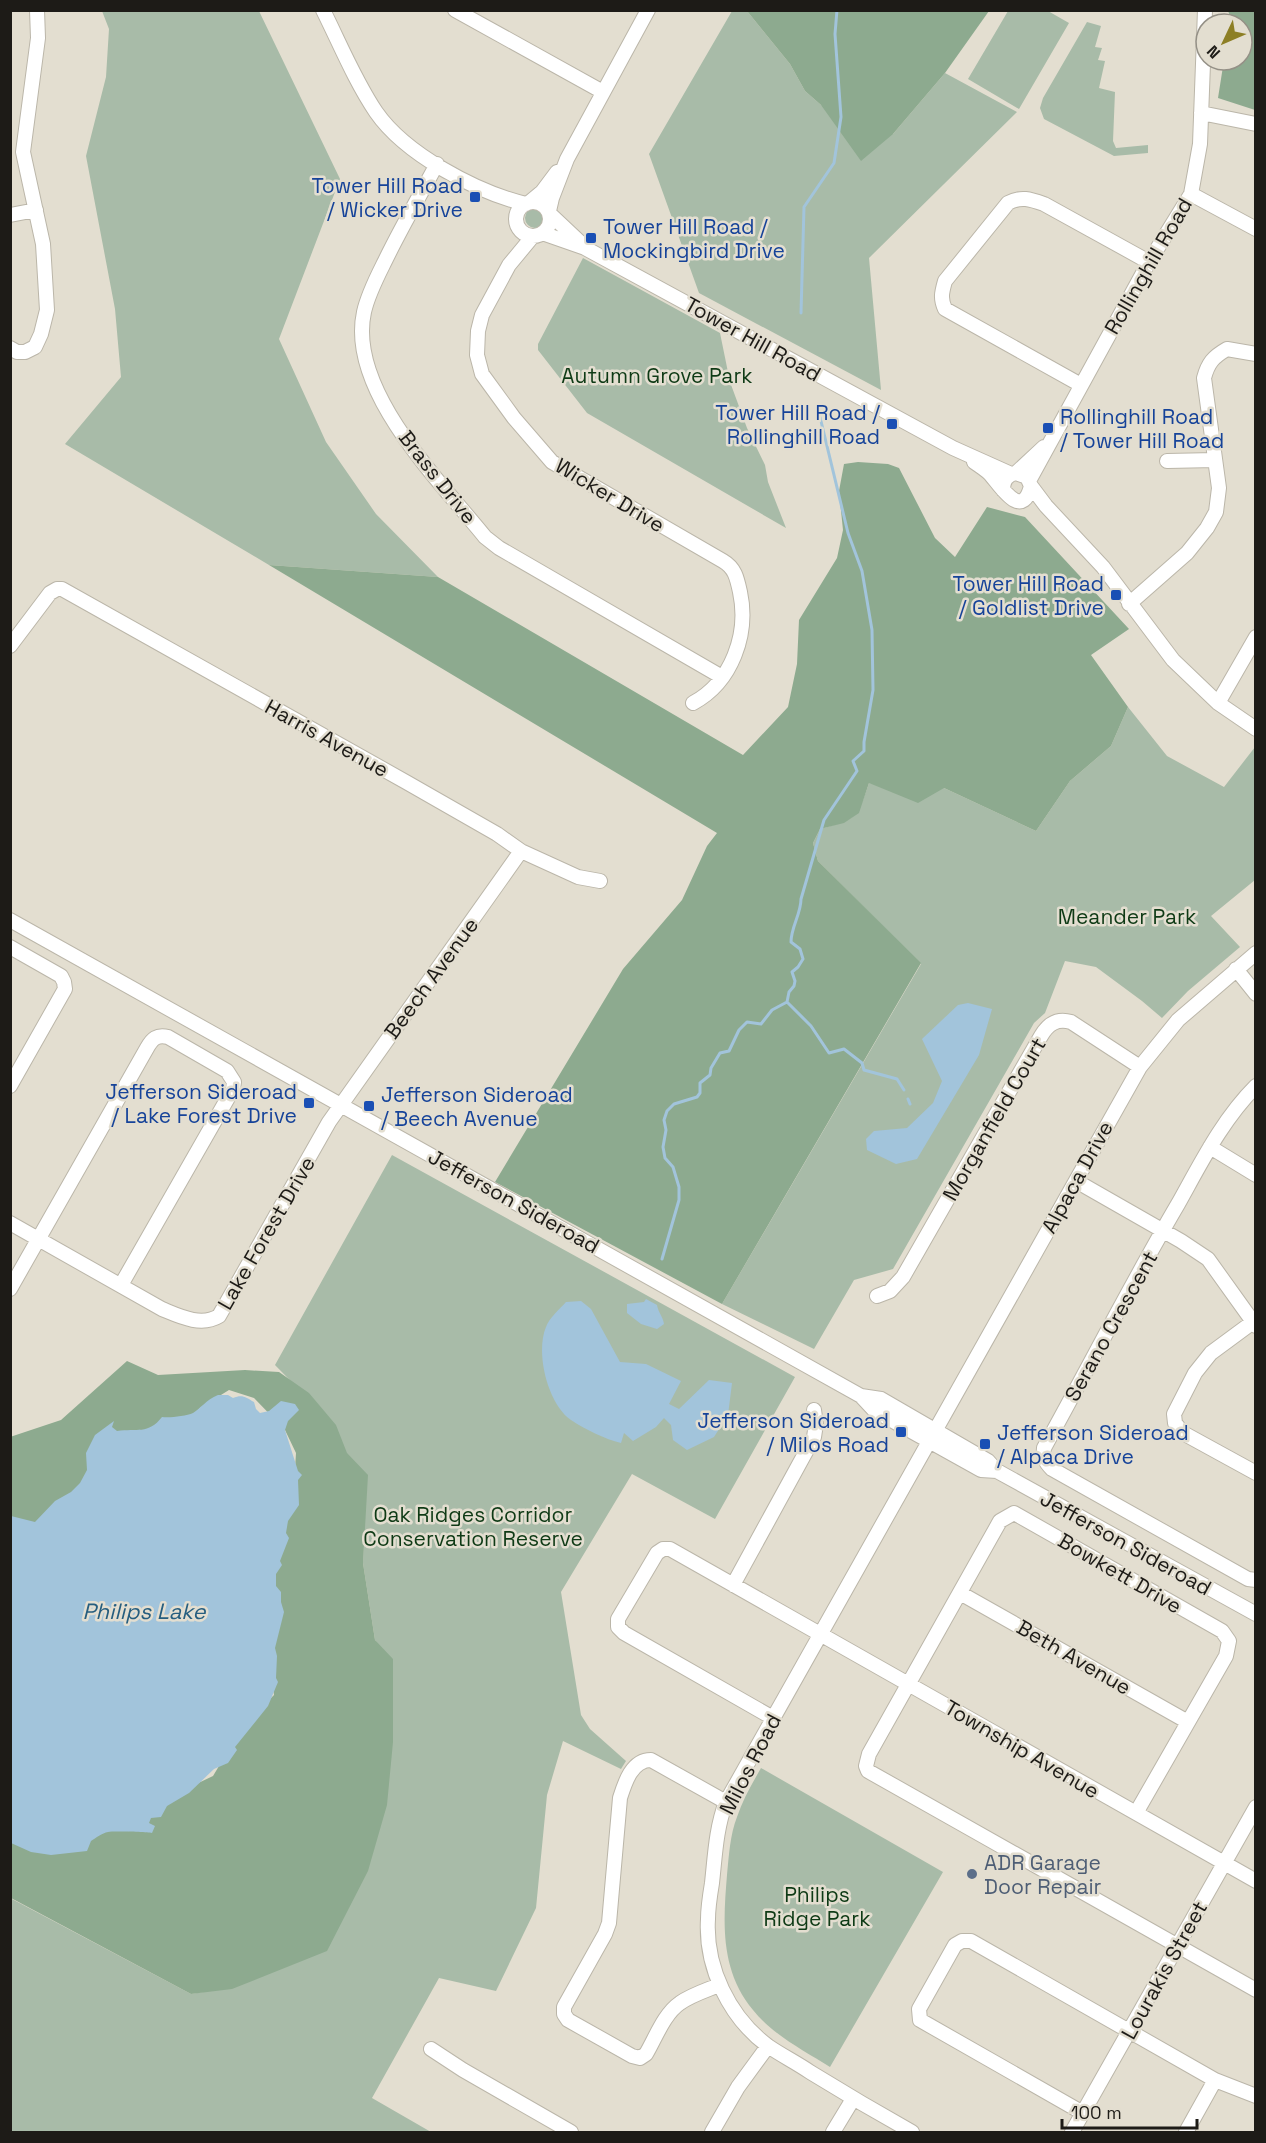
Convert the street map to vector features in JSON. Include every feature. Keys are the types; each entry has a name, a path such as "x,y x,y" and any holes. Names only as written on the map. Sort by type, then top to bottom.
{"street":[{"path":"10,348 17,352 25,352 35,346 41,334 47,310 45,260 22,152 38,38 37,10"},
{"path":"455,10 603,92"},
{"path":"567,159 549,213 549,225 528,230 520,209 542,192 567,159 648,10"},
{"name":"Rollinghill Road","path":"1030,484 1053,436 1149,262 1191,194 1200,144 1205,10"},
{"name":"Tower Hill Road","path":"324,11 376,112 391,130 410,147 484,190 528,203"},
{"path":"1201,113 1256,124"},
{"name":"Brass Drive","path":"437,164 384,262 364,312 362,341 365,364 397,426 485,537 500,548 722,677"},
{"name":"Tower Hill Road","path":"484,190 528,230 585,248 953,448 1013,473"},
{"path":"1191,194 1256,229"},
{"path":"1081,385 945,309 941,292 945,281 1008,203 1016,199 1028,198 1044,204 1149,262"},
{"path":"528,203 541,204 549,213"},
{"path":"10,215 36,210"},
{"name":"Tower Hill Road","path":"549,213 585,248"},
{"name":"Wicker Drive","path":"528,230 482,315 478,331 477,355 482,374 513,418 552,462 731,567 743,606 743,621 735,656 707,695 693,703"},
{"path":"1129,604 1187,553 1207,528 1216,512 1219,488 1204,378 1208,364 1212,358 1227,349 1256,354"},
{"name":"Rollinghill Road","path":"1013,473 1053,436"},
{"name":"Tower Hill Road","path":"953,448 988,472 1003,490"},
{"path":"1167,461 1215,460"},
{"path":"1079,540 1041,511 1021,500 1008,497 1003,490 1004,480 1013,473 1023,474 1046,506 1079,540 1102,567 1173,660 1218,703 1256,729"},
{"path":"1021,500 1028,494 1030,484"},
{"name":"Harris Avenue","path":"10,646 50,593 57,589 71,593 497,834 521,851 578,877 600,881"},
{"path":"1218,703 1256,638"},
{"name":"Beech Avenue","path":"341,1105 521,851"},
{"name":"Jefferson Sideroad","path":"10,920 861,1396 880,1399 933,1436 988,1461 997,1471 1256,1614"},
{"path":"10,947 61,976 65,989 10,1086"},
{"name":"Alpaca Drive","path":"933,1436 1140,1067 1179,1020 1256,953"},
{"path":"1236,969 1256,994"},
{"name":"Morganfield Court","path":"877,1296 890,1291 903,1277 1050,1024 1064,1020 1071,1022 1140,1067"},
{"path":"10,1289 147,1048 157,1037 168,1036 227,1071 234,1082 233,1089 121,1286"},
{"path":"1162,1231 1217,1133 1256,1086"},
{"name":"Lake Forest Drive","path":"10,1223 162,1309 186,1318 208,1320 219,1316 224,1310 341,1105"},
{"path":"1210,1147 1256,1175"},
{"path":"1076,1181 1198,1251 1208,1260 1254,1324 1211,1353 1202,1363 1174,1414 1175,1423 1183,1433 1256,1473"},
{"name":"Serano Crescent","path":"1162,1231 1044,1448 1043,1456 1052,1469 1248,1579 1256,1580"},
{"path":"733,1585 814,1437 816,1424 814,1410"},
{"name":"Milos Road","path":"912,2133 768,2046 742,2019 719,1985 711,1957 708,1921 715,1846 726,1802 933,1436"},
{"name":"Bowkett Drive","path":"1136,1814 1226,1656 1229,1641 1227,1636 1014,1513 1006,1516 1000,1521 908,1684 869,1754 866,1766 868,1771 1177,1946"},
{"name":"Township Avenue","path":"773,1718 624,1633 618,1627 618,1619 652,1558 663,1549 670,1549 1256,1881"},
{"name":"Beth Avenue","path":"960,1593 1188,1722"},
{"path":"719,1985 677,2005 671,2011 646,2054 640,2058 632,2056 568,2020 564,2014 564,2007 609,1923 620,1798 637,1764 644,1760 651,1760 726,1802"},
{"name":"Lourakis Street","path":"1072,2133 1256,1807"},
{"path":"1083,2113 921,2020 918,2014 919,2009 955,1945 962,1941 971,1941 1215,2080 1256,2096"},
{"path":"1177,1946 1256,1990"},
{"path":"712,2133 738,2087 768,2046"},
{"path":"431,2049 571,2133"},
{"path":"1186,2133 1215,2080"},
{"path":"833,2133 853,2099"}],"green space":[{"path":"102,11 259,11 340,179 279,339 326,442 376,514 438,577 269,565 65,444 121,377 115,309 86,156 106,77 109,29"},
{"path":"732,11 747,11 790,64 805,91 821,105 893,134 945,73 1017,112 869,258 881,390 699,293 649,154"},
{"path":"747,11 989,11 945,73 893,134 861,161 821,105 805,91 790,64"},
{"path":"1008,11 1048,11 1069,23 1019,109 968,79"},
{"path":"1255,11 1255,110 1218,98 1222,72 1254,72 1254,12 1228,12"},
{"path":"1087,22 1101,26 1095,47 1102,48 1098,60 1105,61 1099,88 1115,92 1113,141 1116,148 1148,145 1148,153 1114,156 1044,119 1040,108 1043,98"},
{"path":"535,208 542,211 545,218 542,225 535,228 528,225 525,218 528,211"},
{"name":"Autumn Grove Park","path":"583,258 720,333 730,382 747,428 765,465 768,482 786,528 587,413 538,350 538,344"},
{"path":"858,462 888,464 899,468 935,538 955,557 987,507 1025,517 1129,629 1091,655 1128,707 1111,746 1070,781 1036,831 944,788 918,803 869,783 859,813 844,823 820,829 813,843 818,861 921,963 722,1304 495,1182 623,969 682,900 707,846 717,833 269,565 438,577 743,755 788,707 797,664 799,620 837,558 843,530 839,491 844,464"},
{"name":"Meander Park","path":"1128,707 1167,756 1224,787 1255,747 1255,880 1211,916 1240,947 1188,991 1162,1018 1096,967 1065,961 1045,1013 1034,1023 893,1269 854,1280 814,1349 722,1304 921,964 818,861 813,843 820,829 842,823 854,815 869,783 944,788 1036,831 1070,781 1111,746"},
{"name":"Oak Ridges Corridor Conservation Reserve","path":"392,1155 795,1377 715,1519 632,1474 561,1592 581,1715 590,1729 626,1761 621,1769 563,1741 547,1795 536,1908 496,1991 439,1978 372,2098 431,2132 11,2132 10,1898 191,1994 203,1992 299,1957 377,1643 363,1563 364,1537 328,1419 275,1365"},
{"path":"127,1361 158,1375 245,1370 279,1372 309,1393 336,1425 347,1453 368,1475 363,1563 375,1640 393,1659 393,1742 387,1805 368,1871 327,1951 232,1989 191,1994 11,1898 11,1833 150,1806 213,1776 243,1726 274,1695 270,1667 277,1555 293,1502 296,1453 285,1430 254,1398 229,1390 200,1408 178,1428 44,1522 11,1522 10,1437 61,1420"},
{"name":"Philips Ridge Park","path":"761,1768 943,1872 830,2067 789,2042 761,2019 742,1995 729,1962 725,1911 731,1838 742,1804"}],"water":[{"path":"968,1003 992,1009 979,1055 917,1159 896,1164 867,1150 866,1139 874,1131 907,1128 933,1103 942,1081 922,1039 958,1005"},
{"path":"646,1299 657,1305 663,1319 664,1324 657,1329 641,1324 627,1313 627,1304 644,1302"},
{"path":"581,1301 591,1309 620,1362 646,1364 681,1381 669,1404 679,1409 709,1380 732,1383 728,1415 714,1437 687,1450 673,1440 671,1425 664,1418 656,1427 633,1441 624,1433 621,1443 589,1431 563,1412 550,1390 546,1377 543,1364 543,1338 550,1320 566,1302"},
{"name":"Philips Lake","path":"218,1395 228,1395 233,1398 246,1397 254,1402 260,1413 269,1411 281,1401 295,1404 299,1410 288,1421 285,1430 298,1471 302,1475 298,1480 299,1505 288,1521 286,1533 289,1538 280,1561 282,1565 276,1574 276,1586 281,1592 284,1612 275,1648 278,1682 268,1706 235,1747 237,1750 228,1763 214,1769 189,1793 167,1806 161,1817 151,1818 149,1823 155,1826 152,1833 108,1832 91,1841 87,1851 51,1855 31,1852 11,1843 11,1516 35,1522 55,1501 71,1492 80,1483 87,1470 86,1453 95,1435 114,1421 112,1427 117,1431 147,1429 162,1417 193,1413"}],"waterway":[{"path":"801,313 804,207 834,163 841,117 835,34 837,10"},
{"path":"787,1002 795,981 792,972 803,959 800,949 791,942 801,899 824,820 857,771 853,761 864,751 873,690 872,630 862,571 848,533 820,417"},
{"path":"787,1002 811,1026 829,1053 844,1049 862,1063 864,1070 897,1079 904,1090"},
{"path":"662,1259 679,1200 679,1187 673,1167 665,1158 663,1147 666,1130 664,1120 667,1111 674,1104 697,1097 700,1093 700,1083 710,1075 711,1068 720,1053 729,1051 739,1030 747,1022 761,1024 772,1010 787,1002"},
{"path":"908,1099 910,1104"}],"place":[{"name":"Tower Hill Road / Wicker Drive","path":"475,197"},
{"name":"Tower Hill Road / Mockingbird Drive","path":"591,238"},
{"name":"Tower Hill Road / Rollinghill Road","path":"892,424"},
{"name":"Rollinghill Road / Tower Hill Road","path":"1048,428"},
{"name":"Tower Hill Road / Goldlist Drive","path":"1116,595"},
{"name":"Jefferson Sideroad / Lake Forest Drive","path":"309,1103"},
{"name":"Jefferson Sideroad / Beech Avenue","path":"369,1106"},
{"name":"Jefferson Sideroad / Milos Road","path":"901,1432"},
{"name":"Jefferson Sideroad / Alpaca Drive","path":"985,1444"},
{"name":"ADR Garage Door Repair","path":"972,1874"}]}
